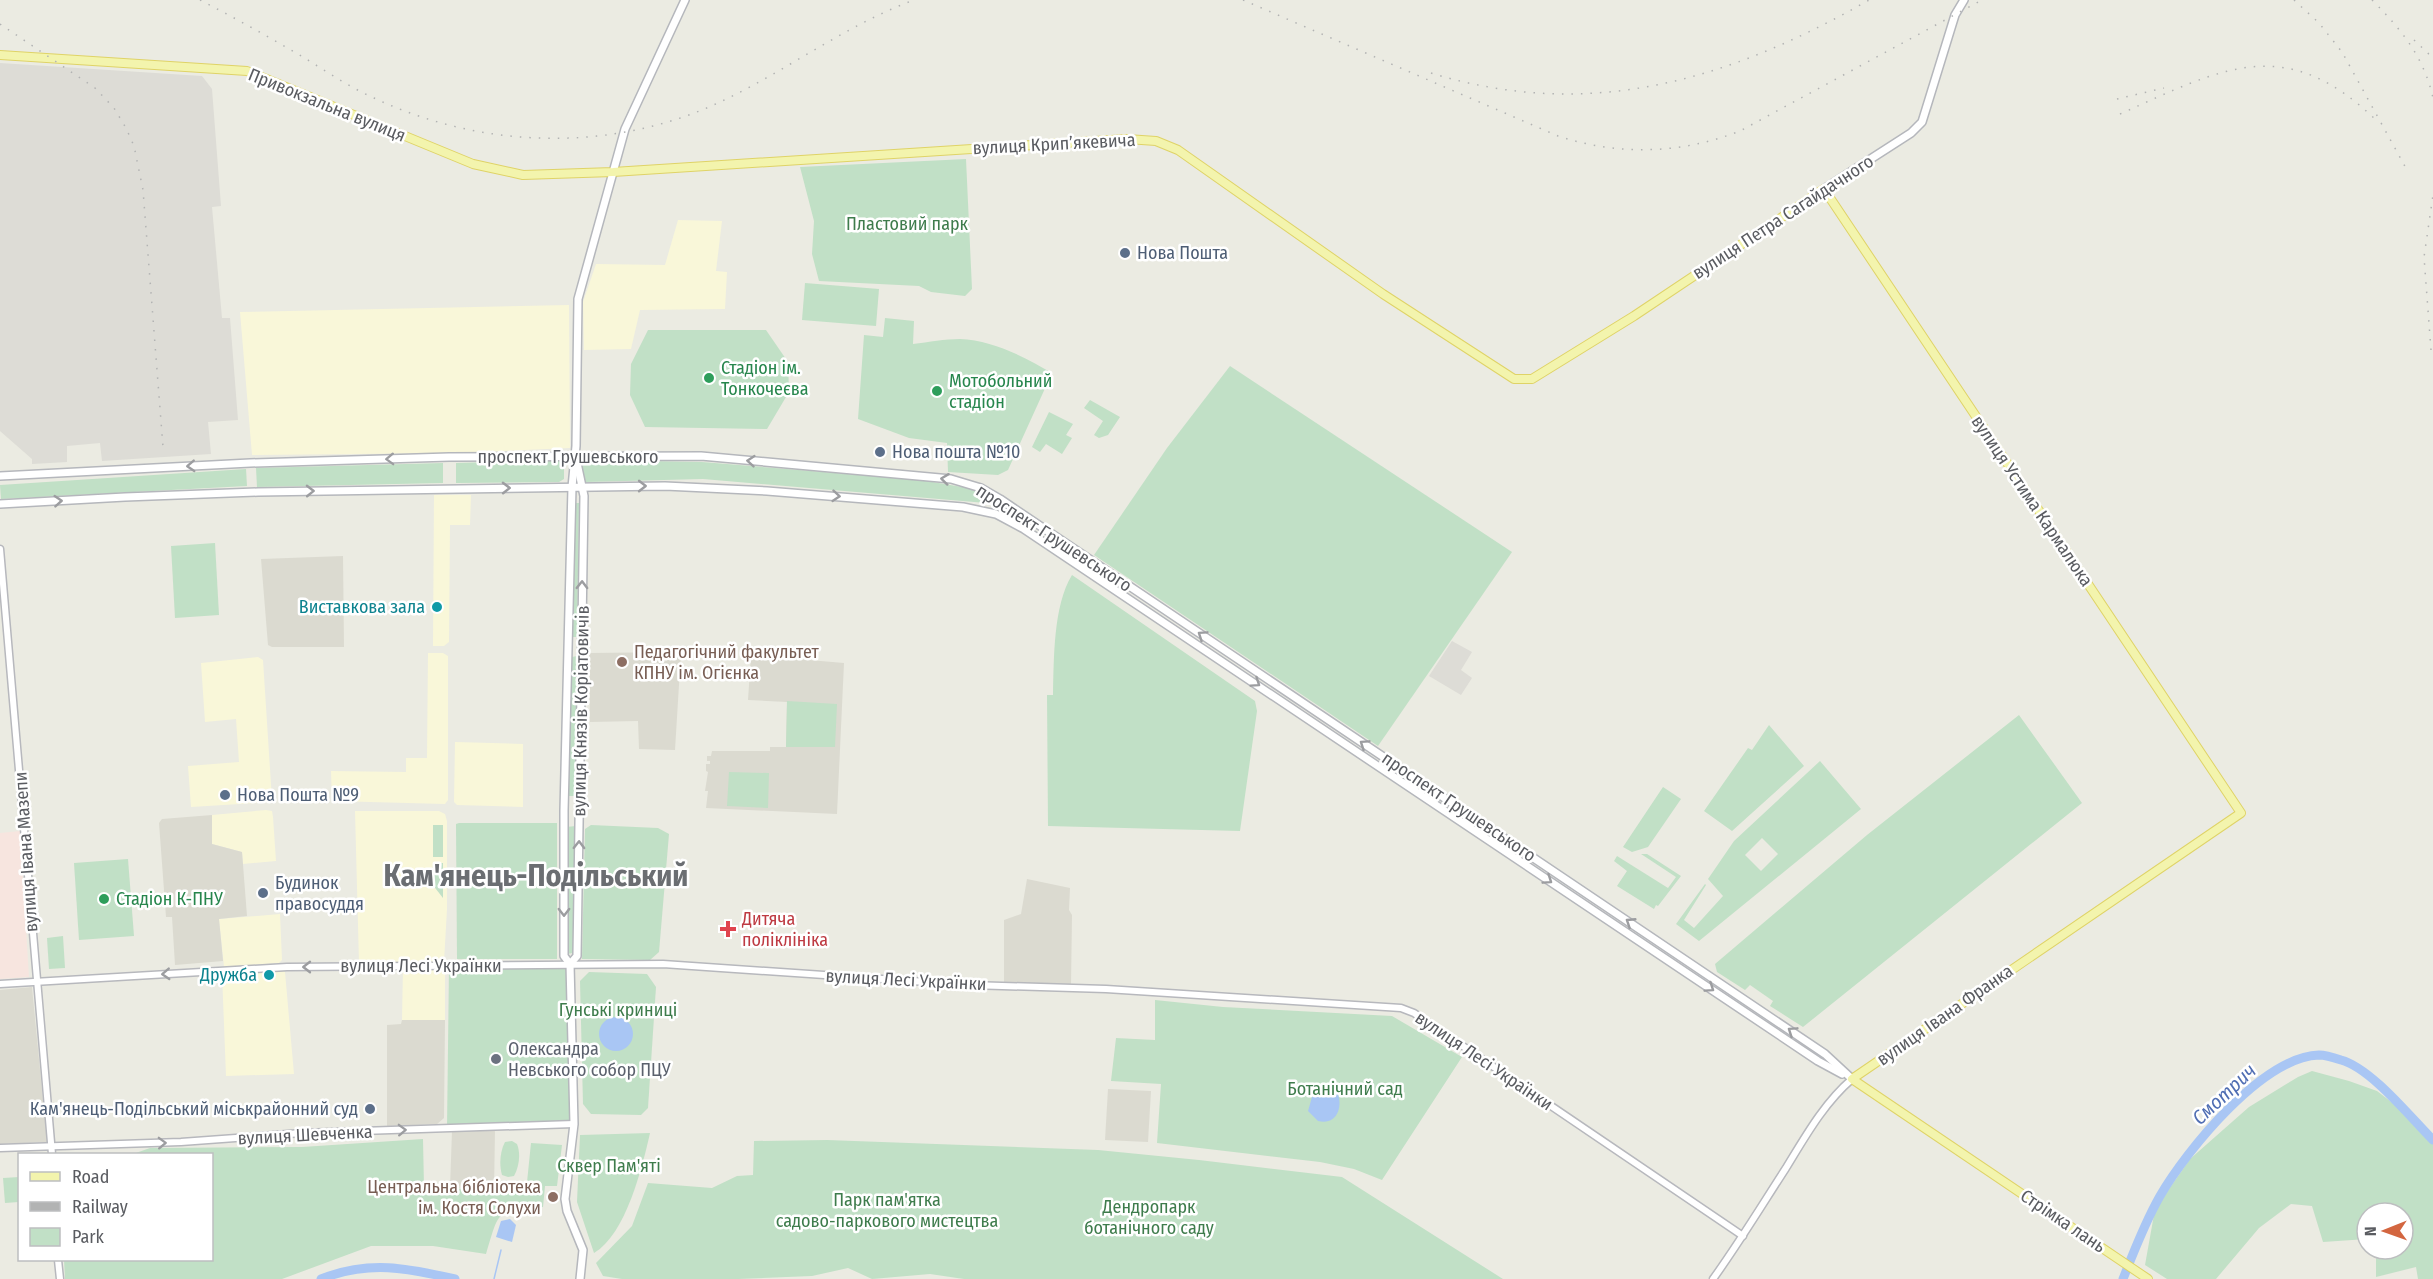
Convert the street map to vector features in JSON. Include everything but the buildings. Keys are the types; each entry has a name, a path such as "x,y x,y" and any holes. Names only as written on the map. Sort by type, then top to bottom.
{"main road":[{"name":"вулиця Князів Коріатовичів","path":"580,1279 583,1250 567,1211 565,1199 574,1124 570,964 564,956 563,823 572,487 576,457 578,299 625,129 685,0"},
{"name":"вулиця Петра Сагайдачного","path":"1532,379 1634,316 1911,133 1922,122 1955,15 1964,0"},
{"name":"Привокзальна вулиця","path":"0,55 247,71 473,164 523,175 613,172"},
{"name":"вулиця Крипʼякевича","path":"613,172 1127,139 1156,141 1178,150 1383,294 1514,379 1532,379"},
{"name":"вулиця Устима Кармалюка","path":"1824,189 2241,813"},
{"name":"проспект Грушевського","path":"0,476 250,463 456,457 706,456 951,479 981,488 1826,1054 1852,1079"},
{"name":"вулиця Князів Коріатовичів","path":"570,964 577,956 583,487 576,457"},
{"name":"проспект Грушевського","path":"0,504 125,496 258,492 665,486 734,488 963,507 996,514 1024,529 1818,1061 1852,1079 1977,1163"},
{"name":"вулиця Івана Франка","path":"1852,1079 2241,813"},
{"name":"Стрімка лань","path":"1977,1163 2148,1279"}],"street":[{"name":"вулиця Івана Мазепи","path":"0,549 51,1153"},
{"name":"вулиця Лесі Українки","path":"0,984 287,967 663,963 948,984 1106,989 1401,1008 1414,1013 1743,1236"},
{"name":"вулиця Івана Франка","path":"1713,1279 1801,1144 1839,1090 1852,1079"},
{"name":"вулиця Шевченка","path":"0,1148 157,1143 302,1133 574,1124"},
{"path":"58,1261 60,1279"}],"shaded area":[{"path":"0,63 202,76 212,89 221,206 212,207 222,318 230,318 238,420 208,422 211,454 102,461 100,443 67,446 67,462 32,464 32,459 0,431"},
{"path":"678,220 722,221 716,271 727,272 725,309 640,310 631,349 584,350 583,302 596,264 665,265"},
{"path":"569,305 570,448 460,453 252,455 240,312"},
{"path":"434,495 471,495 470,525 450,525 449,642 444,646 433,646"},
{"path":"343,556 344,647 272,647 268,645 261,559"},
{"path":"1452,641 1472,652 1461,670 1472,678 1461,695 1429,676"},
{"path":"681,652 675,750 639,749 638,721 590,722 589,653"},
{"path":"428,653 443,653 448,656 448,800 445,804 332,801 331,771 406,772 406,758 427,758"},
{"path":"751,655 844,663 837,814 706,808 708,791 705,791 708,772 706,764 710,764 707,756 711,756 712,751 770,751 770,747 786,747 787,702 748,700"},
{"path":"258,657 263,660 272,800 270,802 191,807 188,766 239,762 236,719 205,722 201,663"},
{"path":"455,742 523,744 523,807 457,805 454,802"},
{"path":"272,811 276,861 243,864 242,852 212,844 212,815"},
{"path":"355,811 439,811 445,814 447,821 447,909 444,962 359,963"},
{"path":"212,815 212,844 242,852 247,916 219,919 223,961 175,965 172,917 166,917 159,823 162,819"},
{"path":"20,831 29,977 0,979 0,833"},
{"path":"1027,879 1070,888 1071,985 1004,984 1004,920 1021,914"},
{"path":"280,914 282,960 279,963 224,967 219,919"},
{"path":"403,967 445,970 445,1020 402,1020"},
{"path":"282,969 285,972 294,1074 226,1076 222,973"},
{"path":"32,987 47,1142 0,1144 0,990"},
{"path":"402,1020 445,1020 444,1118 437,1124 387,1126 387,1025 401,1024"},
{"path":"1108,1089 1151,1091 1148,1142 1105,1140"},
{"path":"495,1130 494,1190 450,1188 452,1131"}],"green space":[{"name":"Пластовий парк","path":"966,159 972,289 965,296 931,292 919,286 819,281 812,254 814,221 800,167"},
{"path":"805,283 879,289 876,326 802,320"},
{"name":"Мотобольний стадіон","path":"885,318 914,321 913,344 960,339 984,342 1019,355 1052,373 1008,470 998,475 948,472 947,443 909,438 858,419 864,335 883,337"},
{"name":"Стадіон ім. Тонкочеєва","path":"648,330 766,330 788,362 789,392 767,429 645,427 630,395 631,364"},
{"path":"1230,366 1512,552 1378,746 1094,555 1167,448"},
{"path":"1090,400 1120,417 1108,435 1099,438 1094,435 1103,421 1084,408"},
{"path":"1049,412 1073,424 1066,435 1072,438 1062,454 1046,444 1040,452 1032,447"},
{"path":"559,460 564,463 564,479 559,482 456,483 456,463"},
{"path":"587,460 702,462 921,480 968,488 986,496 986,503 703,479 586,482 580,471"},
{"path":"443,463 443,483 257,487 256,468"},
{"path":"246,469 247,486 1,499 0,485"},
{"path":"575,503 579,503 577,637 572,637"},
{"path":"215,543 219,615 175,618 171,546"},
{"path":"1072,575 1255,701 1257,711 1240,831 1048,826 1047,695 1053,695 1054,649 1058,617 1061,602"},
{"path":"577,656 575,796 568,796 572,657"},
{"path":"787,701 837,704 835,747 786,747"},
{"path":"2019,715 2082,803 1803,1027 1770,1006 1773,1001 1750,985 1745,990 1717,972 1715,964 1867,835"},
{"path":"1769,725 1804,766 1732,831 1704,811 1748,748 1752,750"},
{"path":"1820,761 1861,809 1699,941 1676,924 1705,884 1684,920 1694,928 1723,896 1708,879 1734,841","holes":["1762,838 1778,854 1761,871 1745,855"]},
{"path":"729,772 769,773 768,808 727,806"},
{"path":"1663,787 1681,799 1648,847 1632,852 1623,847"},
{"path":"557,823 557,959 457,959 456,824"},
{"path":"433,825 443,825 443,857 433,857"},
{"path":"591,825 658,828 669,834 659,952 650,960 582,959 585,829"},
{"path":"576,826 573,953 567,954 566,827"},
{"path":"1641,854 1647,854 1681,876 1654,909 1617,886 1627,871 1614,861 1617,856 1668,888 1676,877"},
{"name":"Стадіон К-ПНУ","path":"128,859 134,936 79,940 74,863"},
{"path":"433,863 443,863 443,898 432,884"},
{"path":"63,936 65,968 49,969 47,938"},
{"path":"570,964 574,1124 447,1129 449,966"},
{"name":"Гунські криниці","path":"589,972 647,974 656,987 648,1108 641,1115 591,1114 583,1104 580,981"},
{"name":"Ботанічний сад","path":"1155,1000 1223,1007 1392,1016 1462,1057 1382,1180 1354,1169 1320,1162 1157,1143 1161,1084 1111,1081 1116,1038 1155,1040"},
{"path":"2312,1071 2377,1091 2433,1134 2433,1279 2418,1279 2416,1267 2376,1277 2376,1261 2415,1261 2415,1201 2355,1201 2355,1240 2323,1242 2312,1206 2291,1204 2259,1228 2216,1279 2167,1279 2145,1265 2155,1209 2190,1159 2249,1107"},
{"name":"Сквер Пам'яті","path":"650,1133 637,1181 624,1216 605,1244 594,1253 577,1202 580,1135"},
{"path":"423,1139 424,1187 526,1192 531,1143 562,1145 557,1186 545,1186 543,1207 516,1210 502,1215 494,1228 486,1254 433,1246 371,1246 282,1279 65,1279 64,1261 213,1261 213,1153 136,1153 150,1148 302,1147"},
{"path":"827,1140 1098,1150 1342,1177 1503,1279 964,1279 930,1274 872,1279 848,1268 812,1276 738,1279 622,1279 603,1276 596,1263 632,1226 648,1183 712,1188 737,1176 753,1175 754,1141"},
{"path":"512,1141 517,1144 519,1160 514,1176 508,1177 502,1175 500,1158 505,1142"},
{"path":"18,1177 18,1202 5,1203 3,1178"}],"water":[{"path":"616,1017 628,1022 633,1034 628,1046 616,1051 604,1046 599,1034 604,1022"},
{"path":"1331,1089 1337,1092 1339,1098 1337,1114 1330,1121 1318,1121 1308,1111 1312,1097"},
{"path":"510,1219 516,1225 512,1242 496,1237 501,1221"}],"waterway":[{"name":"Смотрич","path":"2123,1279 2160,1196 2188,1155 2228,1109 2251,1088 2274,1071 2297,1060 2322,1055 2353,1065 2377,1083 2433,1140"},
{"path":"494,1279 501,1250"},
{"name":"Смотрич","path":"321,1279 355,1269 372,1268 404,1269 455,1279"}],"railway":[{"path":"200,0 374,98 455,127 497,135 540,138 583,137 626,132 668,122 709,107 761,81 861,24 914,0"},
{"path":"1243,0 1558,136 1604,147 1650,150 1695,144 1740,131 1982,0"},
{"path":"1431,73 1490,87 1547,94 1603,93 1657,85 1711,71 1764,52 1817,28 1869,0"},
{"path":"2294,0 2319,23 2342,52 2407,170"},
{"path":"2372,0 2410,44 2424,69 2433,98"},
{"path":"0,24 95,88 114,108 134,146 143,190 163,447"},
{"path":"2414,40 2433,58"},
{"path":"2120,114 2191,83 2223,72 2253,67 2283,68 2314,76 2345,94 2379,123"},
{"path":"2117,99 2164,88"},
{"path":"2431,350 2424,257 2433,195"}],"place":[{"name":"Нова Пошта","path":"1125,253"},
{"name":"Стадіон ім. Тонкочеєва","path":"709,378"},
{"name":"Мотобольний стадіон","path":"937,391"},
{"name":"Нова пошта №10","path":"880,452"},
{"name":"Виставкова зала","path":"437,607"},
{"name":"Педагогічний факультет КПНУ ім. Огієнка","path":"622,662"},
{"name":"Нова Пошта №9","path":"225,795"},
{"name":"Будинок правосуддя","path":"263,893"},
{"name":"Стадіон К-ПНУ","path":"104,899"},
{"name":"Дитяча поліклініка","path":"728,929"},
{"name":"Дружба","path":"269,975"},
{"name":"Олександра Невського собор ПЦУ","path":"496,1059"},
{"name":"Кам'янець-Подільський міськрайонний суд","path":"370,1109"},
{"name":"Центральна бібліотека ім. Костя Солухи","path":"553,1197"}],"district":[{"name":"Кам'янець-Подільський","path":"536,876"}],"park label":[{"name":"Парк пам'ятка садово-паркового мистецтва","path":"887,1210"},
{"name":"Дендропарк ботанічного саду","path":"1149,1217"}]}
